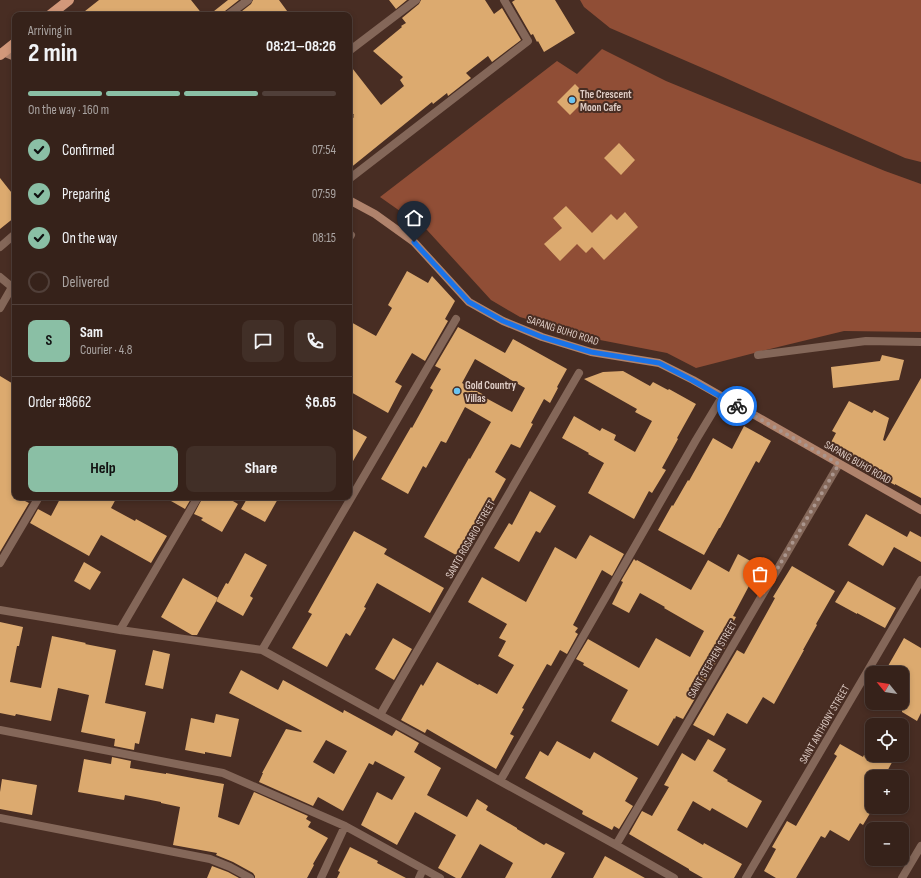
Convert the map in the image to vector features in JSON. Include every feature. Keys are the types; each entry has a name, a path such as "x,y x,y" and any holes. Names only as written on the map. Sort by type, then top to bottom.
{"main road":[{"path":"54,12 69,0"},
{"path":"2,54 12,46"}],"street":[{"path":"232,12 248,0"},
{"path":"352,49 416,0"},
{"path":"352,177 528,41 504,0"},
{"path":"2,54 12,56"},
{"name":"SAPANG BUHO ROAD","path":"352,202 375,214 414,242 469,302 503,321 542,337 591,352 659,363 692,380 921,510"},
{"path":"0,247 12,237"},
{"path":"0,277 12,284"},
{"path":"0,308 12,288"},
{"path":"352,496 456,319"},
{"path":"758,355 866,340 921,342"},
{"name":"SANTO ROSARIO STREET","path":"380,715 579,373"},
{"path":"500,781 722,397"},
{"name":"SAINT STEPHEN STREET","path":"616,845 839,464"},
{"path":"0,563 37,500"},
{"path":"120,630 196,500"},
{"path":"262,650 350,500"},
{"name":"SAINT ANTHONY STREET","path":"746,878 921,580"},
{"path":"0,610 120,630 262,650 674,878"},
{"path":"0,730 223,773 345,826 440,878"},
{"path":"0,818 210,860 230,867 250,878"},
{"path":"321,878 345,826"},
{"path":"902,878 921,846"},
{"path":"419,878 424,869"}],"shaded area":[{"path":"580,0 921,0 921,162 905,158 610,28 584,7"},
{"path":"602,49 666,81 885,171 921,184 921,332 844,331 696,368 667,353 595,339 520,317 491,300 427,230 380,197 557,61 577,74"}],"building":[{"path":"99,0 191,0 201,12 84,12"},
{"path":"228,0 239,0 224,12 213,12"},
{"path":"253,0 279,0 288,12 241,12 251,4"},
{"path":"389,0 407,0 396,9"},
{"path":"421,0 485,0 494,14 502,8 521,40 492,62 488,56 466,73 471,78 448,96 447,93 433,104 432,102 352,167 352,119 354,115 352,113 352,68 381,105 404,86 400,80 403,77 373,51 406,23 402,18 419,4"},
{"path":"515,0 555,0 575,33 544,52 533,34 531,35 512,2"},
{"name":"The Crescent Moon Cafe","path":"575,84 588,97 570,115 557,102"},
{"path":"619,143 635,160 621,175 604,158"},
{"path":"0,178 12,193 12,219 0,229"},
{"path":"566,206 592,233 611,214 617,220 625,212 638,227 604,260 592,247 586,253 577,244 560,261 544,244 562,228 553,218"},
{"path":"407,271 428,283 432,276 455,301 445,319 448,321 425,361 412,353 395,382 402,386 388,413 352,393 352,323 376,336 392,308 388,305"},
{"path":"458,327 505,353 513,339 567,369 550,403 544,399 520,448 511,444 495,472 506,479 490,508 488,507 474,532 470,530 456,555 424,537 491,422 465,407 446,443 441,441 426,468 423,466 408,494 381,479 433,390 430,388 441,369 435,366","holes":["475,359 525,388 512,412 462,383"]},
{"path":"882,355 904,360 899,380 833,388 831,367 880,361"},
{"path":"623,371 650,386 653,382 668,390 669,389 696,404 662,468 666,470 652,493 649,491 634,519 588,493 604,463 562,438 574,416 600,431 602,428 616,435 614,440 635,452 652,421 635,412 637,409 584,379 603,372"},
{"path":"0,376 12,383 12,500 23,500 29,503 0,552"},
{"path":"921,378 921,498 872,473 875,469 847,453 844,457 828,448 836,433 832,431 849,401 872,413 874,410 889,418 883,440 885,441"},
{"path":"744,426 771,441 759,463 756,461 704,555 658,530 672,505 673,506 688,480 689,481 713,438 732,449"},
{"path":"352,429 367,437 352,463"},
{"path":"530,491 556,506 540,533 536,531 519,562 494,548 509,523 512,525"},
{"path":"59,500 115,500 111,508 135,521 136,519 167,536 151,563 101,535 89,556 30,523 38,509 51,516"},
{"path":"169,500 190,500 185,509"},
{"path":"201,500 231,500 238,504 222,532 201,520 203,518 194,514"},
{"path":"246,500 277,500 265,522 241,509"},
{"path":"866,514 907,537 910,531 921,537 921,562 894,547 883,566 848,545"},
{"path":"354,531 387,549 384,554 444,588 430,613 377,583 364,607 366,608 350,636 346,633 327,667 292,648 312,614 308,612"},
{"path":"590,535 624,554 612,576 602,570 573,625 578,628 575,632 578,634 567,654 560,650 551,666 547,664 522,708 524,709 510,734 514,736 496,769 427,729 425,733 401,720 421,684 423,686 437,662 497,694 514,665 498,656 506,641 499,638 507,624 468,602 482,577 526,602 555,547 576,559"},
{"path":"245,553 267,565 250,596 253,598 243,616 216,601 226,583 228,584"},
{"path":"738,554 754,563 745,581 750,584 733,616 736,617 723,642 727,644 683,719 676,716 675,719 674,718 658,746 611,721 628,690 583,665 584,663 576,659 588,639 639,668 656,638 690,657 704,631 640,593 629,613 612,604 623,582 621,581 634,559 691,590 708,560 729,572"},
{"path":"84,562 101,572 90,590 74,581"},
{"path":"792,566 835,591 774,704 763,697 747,724 727,713 714,736 693,725 737,650 744,654 775,598 773,597"},
{"path":"183,578 218,598 197,635 192,635 161,617"},
{"path":"848,581 896,608 885,628 835,602"},
{"path":"0,622 23,627 19,646 17,646 10,682 41,688 52,636 116,650 105,703 146,712 139,744 135,743 134,750 114,746 115,739 81,732 89,695 58,688 51,721 16,714 15,716 0,713"},
{"path":"393,638 412,649 394,680 375,669"},
{"path":"904,638 921,648 921,713 917,721 902,712 902,710 909,710 909,666 888,666"},
{"path":"153,650 170,654 163,689 145,685"},
{"path":"241,670 278,690 283,680 343,713 344,710 392,736 396,730 419,743 414,752 441,768 427,795 467,817 477,799 488,806 486,810 544,845 546,843 565,853 551,878 505,878 513,863 480,844 461,878 456,878 438,868 456,835 415,812 397,845 361,825 377,792 392,800 405,777 375,761 373,765 369,763 343,811 318,797 313,806 259,782 262,773 286,729 302,731 229,693","holes":["326,740 347,751 334,774 313,762"]},
{"path":"216,714 239,719 231,757 185,750 191,718 214,723"},
{"path":"708,739 726,749 713,771 728,780 727,781 762,801 747,828 712,808 710,811 693,801 677,830 703,845 704,843 742,864 734,878 703,878 629,834 642,811 652,816 669,787 664,785 682,753 695,761"},
{"path":"557,741 590,759 594,752 638,778 625,801 633,806 619,829 614,826 612,830 582,814 583,811 525,778 540,751 548,756"},
{"path":"840,744 863,757 865,755 865,762 892,762 888,770 865,770 865,814 870,814 863,825 860,823 849,841 830,830 825,838 821,836 796,878 776,878 764,871 776,849 772,847 787,821 796,826 837,756 834,754"},
{"path":"112,757 131,761 130,768 224,784 218,817 239,825 254,792 308,816 306,819 311,822 308,827 328,838 307,878 255,878 253,873 216,855 217,853 173,845 180,807 125,795 124,800 78,792 84,759 111,764"},
{"path":"2,779 37,785 32,815 0,809"},
{"path":"350,847 378,861 377,863 406,878 337,878 340,872 338,871"},
{"path":"605,856 645,878 593,878"},
{"path":"212,866 228,872 239,878 207,878"}],"way so far":[{"path":"737,406 839,464 760,598"}],"place":[{"name":"The Crescent Moon Cafe","path":"572,100"},
{"name":"Gold Country Villas","path":"457,391"}],"route":[{"path":"414,242 469,302 503,321 542,337 591,352 659,363 737,406"}]}
